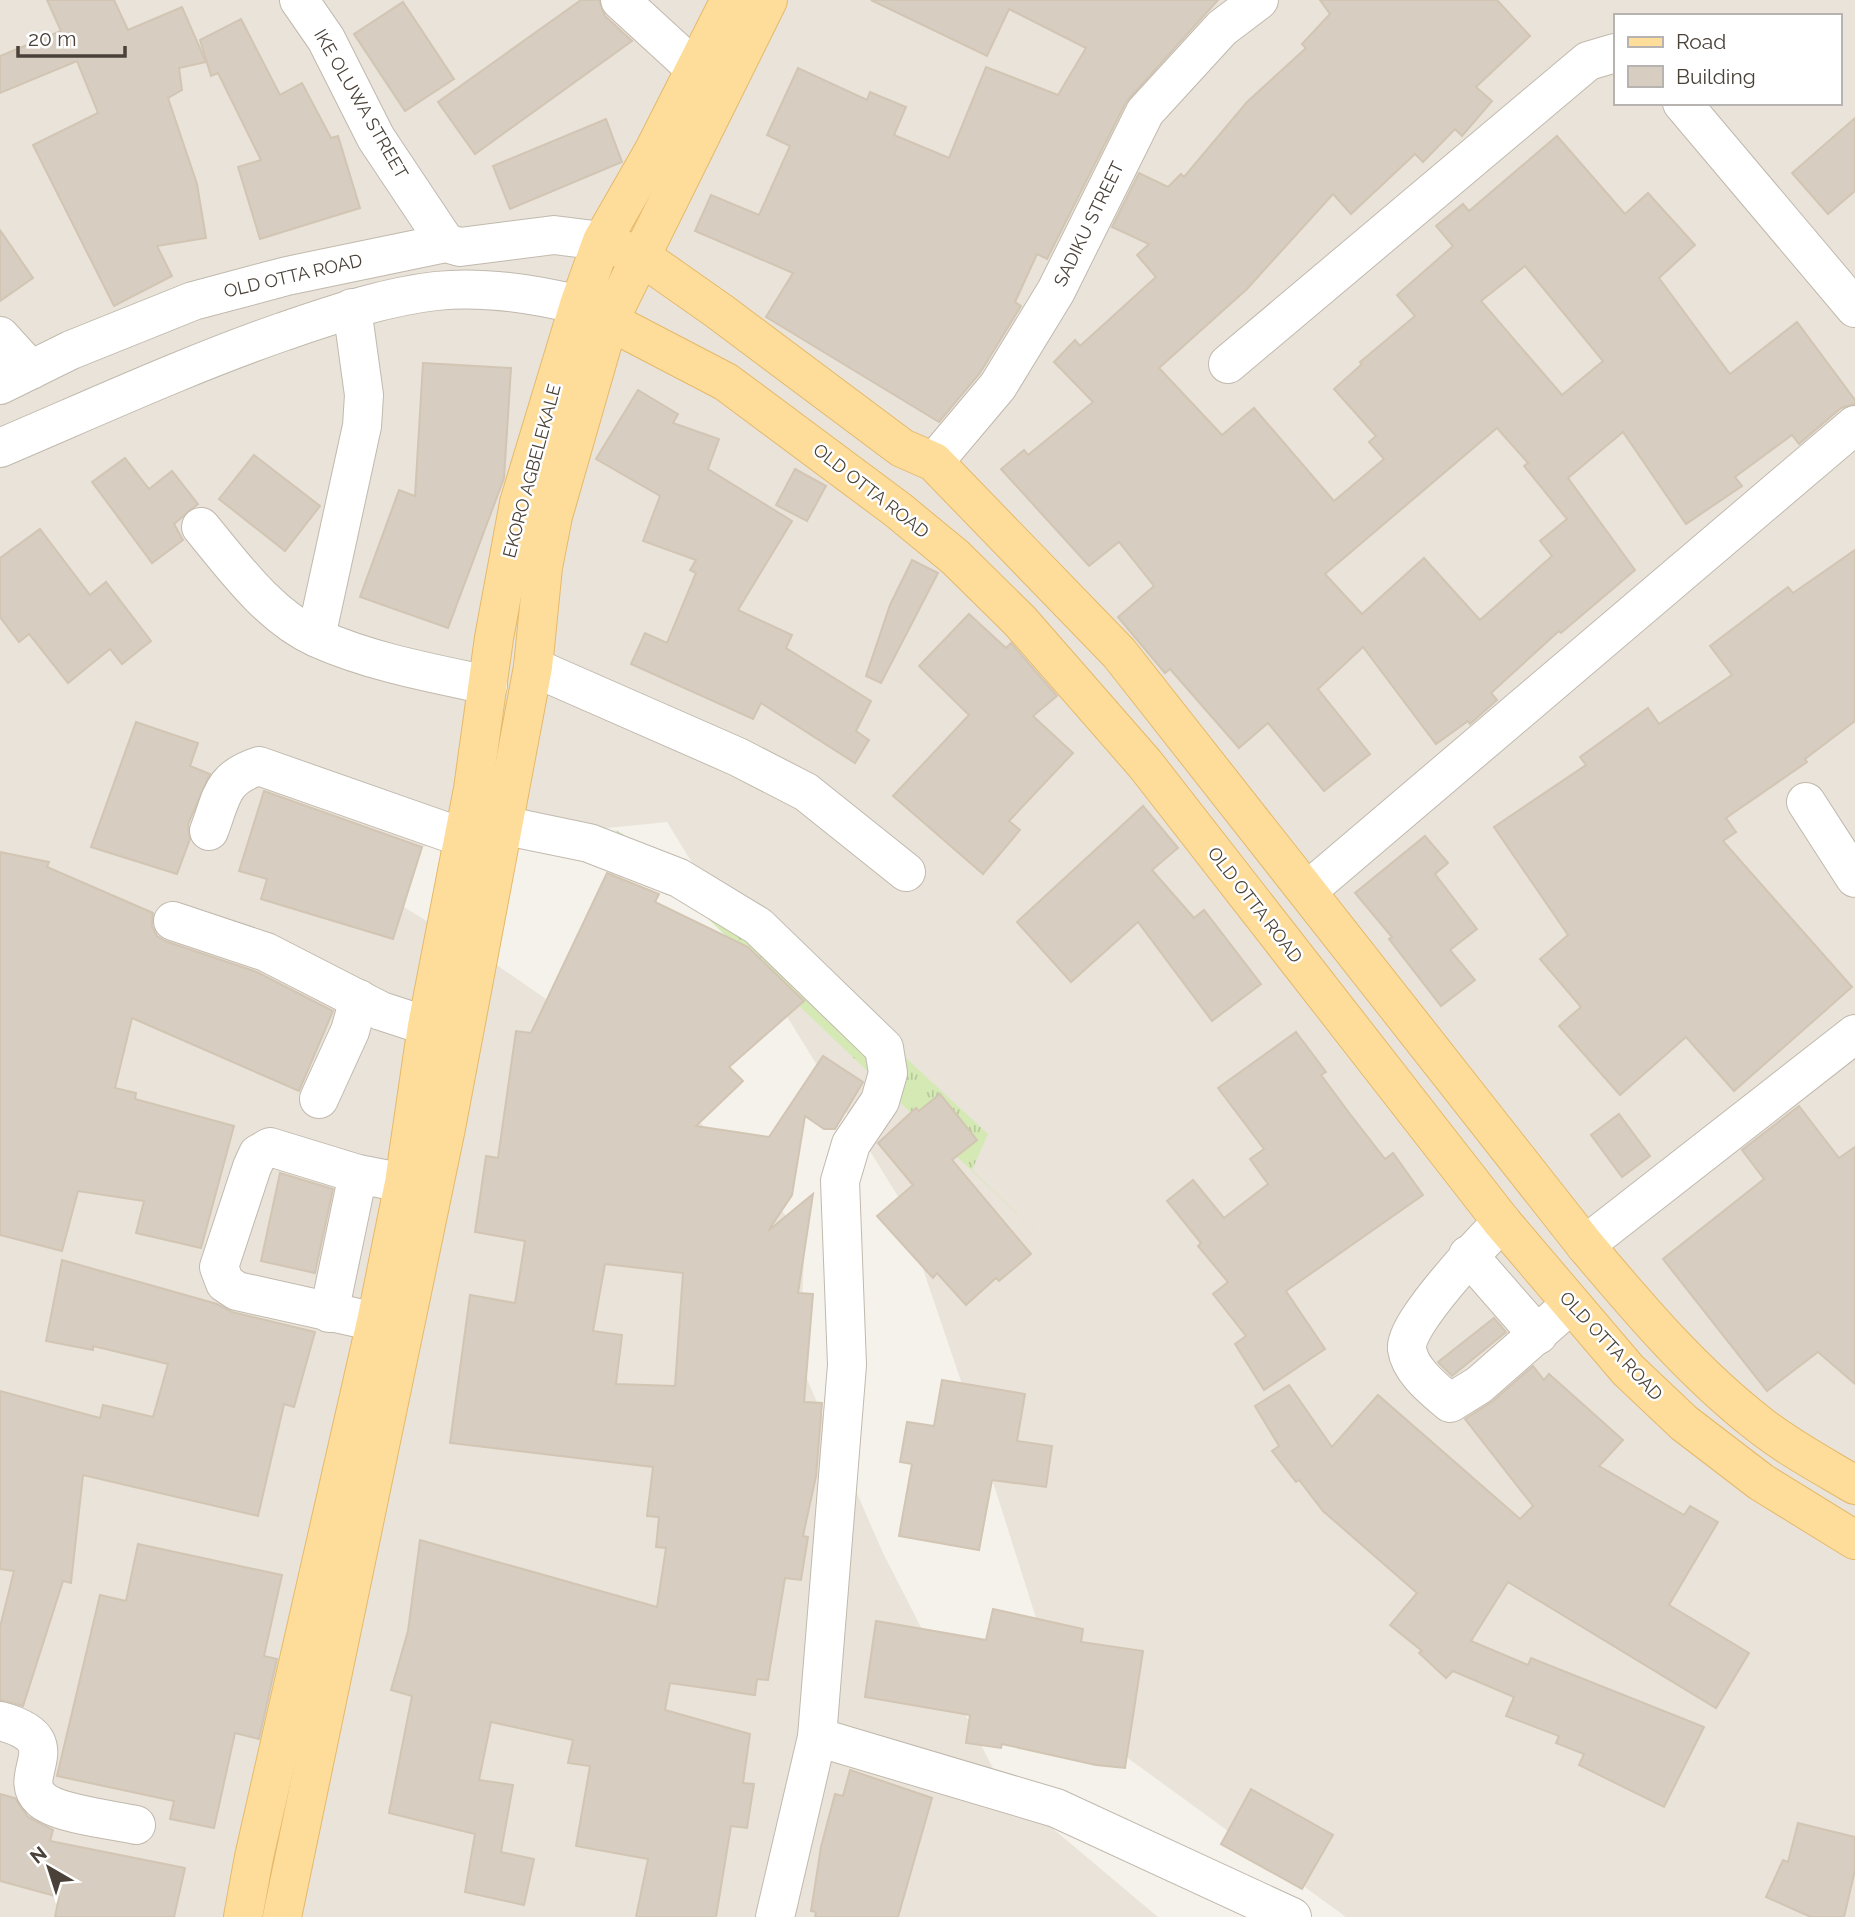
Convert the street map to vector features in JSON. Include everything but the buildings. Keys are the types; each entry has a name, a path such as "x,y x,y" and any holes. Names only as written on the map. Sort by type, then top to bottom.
{"main road":[{"name":"EKORO AGBELEKALE","path":"492,788 487,699 494,638 519,503 594,313 602,242 653,152 693,67 730,0"},
{"path":"243,1917 257,1843 376,1322 404,1183 427,1026 464,838 492,788 525,707 533,667 543,567 594,313 642,257 768,0"},
{"path":"602,242 642,257 795,366 902,448 934,462 1119,653 1585,1245 1657,1331 1715,1388 1762,1426 1855,1485"},
{"name":"OLD OTTA ROAD","path":"594,313 726,382 955,557 1020,621 1145,764 1502,1222 1628,1370 1684,1423 1770,1488 1855,1540"},
{"path":"282,1917 446,1128 502,825 492,788"}],"street":[{"name":"IKE OLUWA STREET","path":"299,0 326,39 376,138 446,243"},
{"path":"620,0 693,67"},
{"name":"SADIKU STREET","path":"934,462 998,386 1056,291 1145,112 1222,28 1259,0"},
{"path":"1228,364 1588,61 1614,52"},
{"path":"1684,105 1855,308"},
{"name":"OLD OTTA ROAD","path":"12,379 71,350 193,301 286,276 446,243 460,247 554,235 602,242"},
{"name":"OLD OTTA ROAD","path":"10,443 129,389 352,308 436,291 460,290 537,295 594,313"},
{"path":"316,637 362,426 364,395 352,308"},
{"path":"0,336 12,379"},
{"path":"1307,891 1855,425"},
{"path":"201,527 249,586 281,613 316,637 487,699"},
{"path":"533,667 726,752 806,792 906,872"},
{"path":"209,831 225,788 238,773 258,766 464,838"},
{"path":"1806,802 1855,878"},
{"path":"502,825 589,843 679,878 758,926 884,1048 888,1073 880,1101 851,1144 840,1181 847,1365 817,1737 775,1917"},
{"path":"173,921 266,952 381,1011 427,1026"},
{"path":"319,1099 350,1031 359,999"},
{"path":"1585,1245 1855,1034"},
{"path":"376,1322 237,1291 225,1283 219,1267 258,1154 270,1147 358,1174 404,1183"},
{"path":"329,1312 358,1174"},
{"path":"1502,1222 1468,1255 1409,1333 1406,1349 1415,1368 1450,1403 1479,1385 1570,1304"},
{"path":"1468,1255 1538,1335"},
{"path":"0,1721 23,1727 33,1736 39,1748 34,1787 40,1799 54,1807 136,1825"},
{"path":"817,1737 1056,1808 1293,1917"}],"shaded area":[{"path":"0,0 1855,0 1855,1917 1346,1917 1066,1713 963,1387 899,1198 667,822 388,850 404,907 488,959 572,1017 682,1103 805,1236 799,1361 883,1553 1002,1786 1158,1917 0,1917"}],"green space":[{"path":"614,829 786,934 868,1023 988,1134 972,1170 1061,1256"}]}
